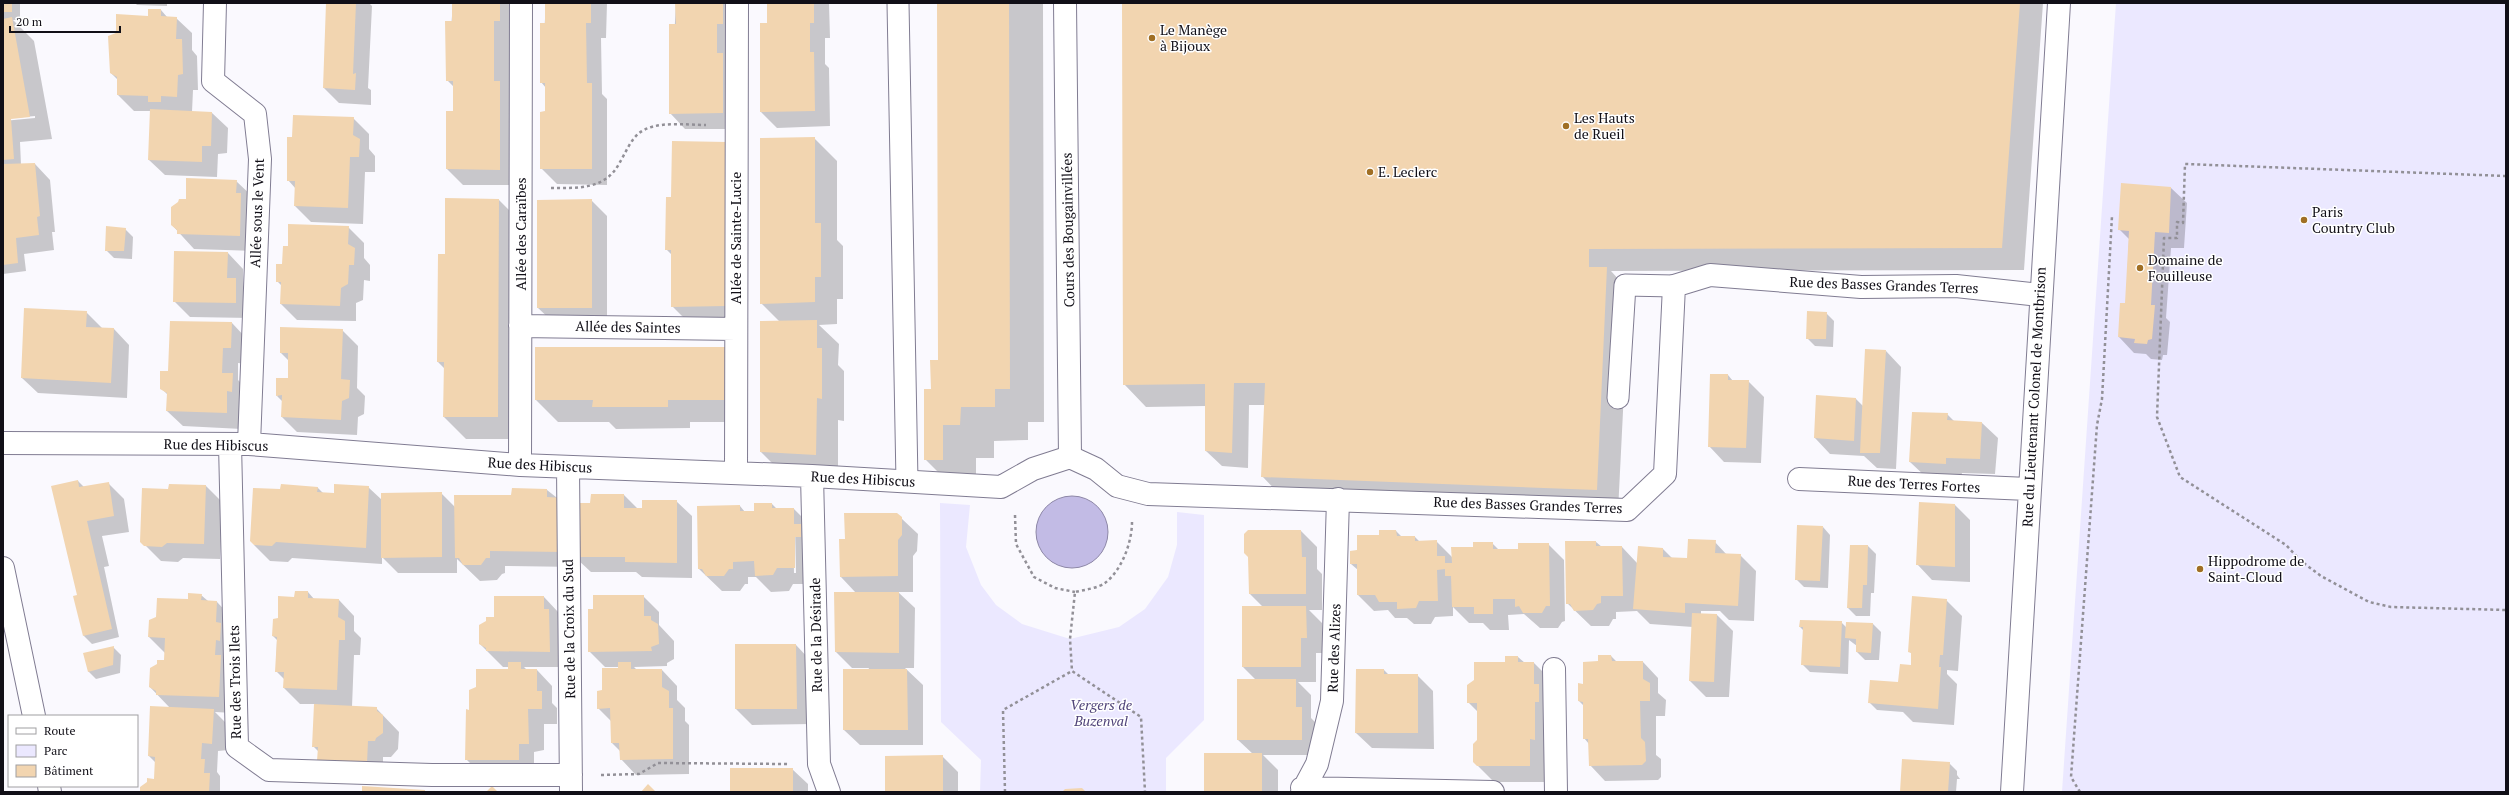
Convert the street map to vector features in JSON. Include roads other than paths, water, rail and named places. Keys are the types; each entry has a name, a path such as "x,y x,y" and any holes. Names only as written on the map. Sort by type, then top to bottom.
{"street":[{"name":"Allée sous le Vent","path":"216,3 212,81 255,114 260,159 240,444"},
{"name":"Allée des Caraïbes","path":"520,465 521,3"},
{"name":"Allée de Sainte-Lucie","path":"736,473 737,3"},
{"name":"Cours des Bougainvillées","path":"1065,3 1070,457"},
{"name":"Rue du Lieutenant Colonel de Montbrison","path":"2012,792 2028,489 2058,3"},
{"name":"Rue des Basses Grandes Terres","path":"1070,457 1096,469 1117,486 1148,494 1338,499 1627,510 1666,474 1674,286 1710,275 1861,287 1956,286 2040,295"},
{"name":"Allée des Saintes","path":"520,326 736,329"},
{"name":"Rue des Hibiscus","path":"3,442 240,444 520,465 812,476 1001,487 1033,469 1070,457"},
{"name":"Rue des Trois Ilets","path":"240,444 236,747 269,770 432,775 571,783"},
{"name":"Rue de la Croix du Sud","path":"568,467 571,783"},
{"name":"Rue de la Désirade","path":"812,476 819,764 828,792"},
{"name":"Rue des Terres Fortes","path":"1799,479 2028,489"},
{"name":"Rue des Alizes","path":"1302,790 1317,764 1332,701 1338,499"},
{"path":"3,568 34,715"},
{"path":"1554,669 1556,792"},
{"path":"1302,790 1493,792"}],"lane":[{"path":"898,3 907,481"},
{"path":"1618,398 1625,285 1674,286"}],"place":[{"name":"Le Manège à Bijoux","path":"1152,38"},
{"name":"Les Hauts de Rueil","path":"1566,126"},
{"name":"E. Leclerc","path":"1370,172"},
{"name":"Paris Country Club","path":"2304,220"},
{"name":"Domaine de Fouilleuse","path":"2140,268"},
{"name":"Hippodrome de Saint-Cloud","path":"2200,569"}],"park label":[{"name":"Vergers de Buzenval","path":"1101,714"}]}
